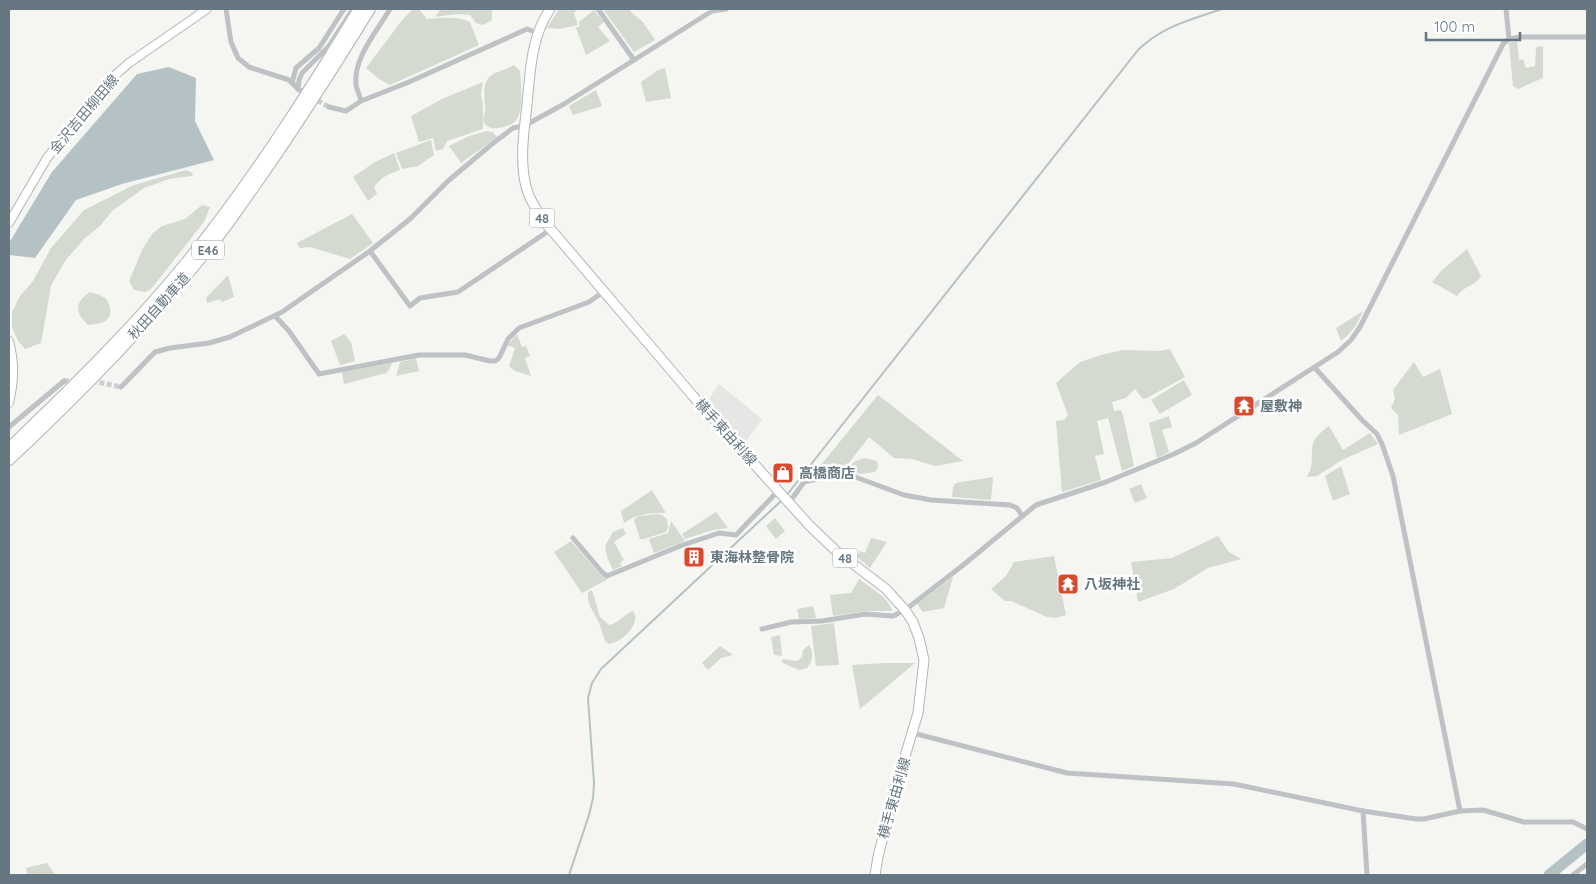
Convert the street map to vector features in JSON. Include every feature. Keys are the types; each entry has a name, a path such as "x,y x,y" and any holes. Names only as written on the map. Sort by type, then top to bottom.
{"highway":[{"name":"秋田自動車道","path":"9,448 56,403 153,301 208,235 279,134 359,9"},
{"name":"秋田自動車道","path":"9,460 63,410 154,314 216,241 315,97 370,9"}],"main road":[{"name":"金沢吉田柳田線","path":"9,223 47,158 105,84 129,63 207,9"},
{"name":"横手東由利線","path":"550,9 538,33 532,55 524,126 523,166 529,197 550,230 778,491 835,550 886,589 913,622 924,660 918,713 893,796 875,875"},
{"path":"9,341 14,378 9,403"}],"street":[{"path":"226,9 231,42 238,58 249,67 289,80 298,89 302,73 329,46 353,9"},
{"path":"292,83 296,68 319,48 344,9"},
{"path":"362,101 356,86 357,70 361,56 390,9"},
{"path":"598,9 634,60"},
{"path":"121,387 156,352 170,348 210,343 230,337 275,316 370,251 410,219 448,181 513,128 524,126 564,104 712,11 726,9"},
{"path":"1506,9 1509,39"},
{"path":"329,108 346,111 362,101 527,29 538,33"},
{"path":"762,628 791,622 822,621 865,614 893,616 905,610 962,566 1036,505 1106,482 1196,443 1338,352 1351,340 1360,327 1503,44 1509,39 1520,37 1587,37"},
{"path":"370,251 410,306 420,298 458,292 550,230"},
{"path":"275,316 289,331 320,374 419,355 466,355 495,361 501,354 508,339 519,328 588,302 603,292"},
{"path":"1315,368 1377,434 1393,476 1460,811"},
{"path":"9,428 64,381"},
{"path":"789,503 804,482 830,476 850,476 904,495 931,500 1010,505 1017,508 1022,516"},
{"path":"573,538 602,572 608,576 719,532 736,534 778,491"},
{"path":"913,733 1067,773 1234,784 1363,811 1416,819 1460,811 1483,810 1524,822 1573,822 1585,828"},
{"path":"1363,811 1367,875"},
{"path":"1573,875 1587,864"}],"shaded area":[{"path":"413,9 419,9 427,19 454,18 470,22 479,45 390,85 366,68 403,19"},
{"path":"441,9 492,9 492,20 483,25 476,23 470,15 457,14 435,17"},
{"path":"559,9 578,9 574,13 578,25 560,29 547,28"},
{"path":"603,9 629,9 643,22 655,40 634,52"},
{"path":"594,10 604,22 598,27 610,41 586,55 576,28 580,26 579,22"},
{"path":"1517,41 1519,60 1523,59 1526,68 1535,66 1536,49 1543,46 1543,78 1518,89 1513,86 1509,43"},
{"path":"514,65 520,71 521,83 521,107 517,119 510,125 498,128 489,127 483,121 486,83 495,73"},
{"path":"169,67 196,78 195,121 214,160 122,184 76,200 35,258 9,255 9,243 52,172 137,74"},
{"path":"665,68 671,98 646,102 641,82 658,70"},
{"path":"483,82 481,94 483,129 447,141 443,149 436,151 433,138 419,142 411,116 442,99"},
{"path":"596,90 602,106 573,115 569,106"},
{"path":"487,131 493,132 497,137 461,163 449,146 469,136"},
{"path":"431,140 434,155 418,166 402,169 396,153"},
{"path":"394,153 400,170 382,178 374,187 377,194 368,201 353,177 375,162"},
{"path":"186,170 193,173 192,176 169,179 144,188 112,211 100,226 84,239 65,261 51,286 41,343 25,349 18,341 12,327 12,312 20,296 33,281 51,248 84,210 134,185"},
{"path":"202,205 210,207 204,222 151,289 145,292 134,290 129,281 143,248 153,233 162,226 185,219"},
{"path":"352,214 373,243 350,259 310,247 300,248 297,243"},
{"path":"1467,249 1481,276 1479,279 1457,296 1432,282 1441,271"},
{"path":"228,275 234,297 222,302 220,299 207,303 206,298"},
{"path":"90,292 100,295 108,301 110,313 104,321 88,325 78,308 81,300"},
{"path":"1363,311 1354,328 1341,341 1336,328"},
{"path":"344,334 351,342 355,361 340,365 331,341"},
{"path":"517,334 522,347 526,346 530,356 525,358 531,376 515,371 509,366 515,348 507,345"},
{"path":"1170,349 1185,377 1147,398 1143,399 1135,389 1126,398 1112,402 1114,411 1121,410 1123,415 1134,466 1122,471 1108,418 1097,421 1104,454 1095,456 1101,480 1062,492 1056,421 1064,420 1068,415 1056,383 1080,362 1101,355 1123,350 1159,351"},
{"path":"416,358 419,371 396,376 400,362"},
{"path":"1414,362 1423,377 1440,369 1452,414 1399,435 1398,415 1391,408 1395,399 1393,390"},
{"path":"392,363 386,373 344,384 342,372"},
{"path":"1184,380 1192,395 1160,414 1151,400"},
{"path":"719,384 762,419 744,444 707,402"},
{"path":"878,395 963,461 935,466 912,459 894,458 869,437 848,464 812,476"},
{"path":"1169,416 1172,427 1162,430 1169,452 1157,458 1149,423"},
{"path":"1329,426 1343,450 1370,433 1378,444 1342,460 1317,476 1306,477 1311,469 1314,441"},
{"path":"865,458 877,461 878,468 875,472 860,474 843,471 843,469 858,460"},
{"path":"1341,466 1350,494 1333,501 1325,476"},
{"path":"993,477 991,500 952,497 953,487 956,483"},
{"path":"1141,484 1147,498 1135,503 1129,489"},
{"path":"652,490 666,513 639,515 624,523 621,511"},
{"path":"716,512 728,528 713,530 685,539 682,534"},
{"path":"657,514 667,519 668,527 666,532 640,539 634,520 638,516"},
{"path":"775,518 785,531 776,539 766,526"},
{"path":"671,521 685,541 654,553 649,539 668,533"},
{"path":"623,528 626,534 614,542 624,560 620,563 622,566 613,570 607,557 605,546 613,532"},
{"path":"1218,536 1228,551 1241,559 1208,568 1174,589 1138,602 1131,562 1172,558"},
{"path":"871,538 887,542 870,568 857,557 860,551 865,553"},
{"path":"571,541 601,575 608,579 582,593 554,552"},
{"path":"1054,556 1066,615 1055,618 1047,617 1011,601 1005,601 991,589 1006,576 1014,562"},
{"path":"953,577 944,608 923,612 917,604"},
{"path":"859,579 883,597 892,611 866,611 833,616 830,595 851,593"},
{"path":"592,590 600,617 609,625 616,623 633,611 635,621 633,626 625,636 614,643 609,644 605,641 600,625 590,606 588,592"},
{"path":"813,606 816,618 799,619 797,609"},
{"path":"834,623 839,665 816,666 811,626"},
{"path":"780,635 782,656 774,655 771,637"},
{"path":"809,645 812,657 811,663 807,668 799,670 781,662 783,659 797,661 802,657 803,650"},
{"path":"720,646 733,655 721,658 708,670 702,663"},
{"path":"915,663 860,709 852,665"},
{"path":"47,863 55,875 28,875 26,868"}],"waterway":[{"path":"786,496 1138,50 1167,29 1222,9"},
{"path":"569,875 593,798 594,783 588,698 592,683 601,669 780,502"},
{"path":"1549,875 1587,844"}],"tunnel":[{"path":"298,89 329,107"},
{"path":"64,381 78,380"},
{"path":"92,381 121,387"}],"place":[{"name":"屋敷神","path":"1244,406"},
{"name":"高橋商店","path":"783,473"},
{"name":"東海林整骨院","path":"694,557"},
{"name":"八坂神社","path":"1068,584"}]}
